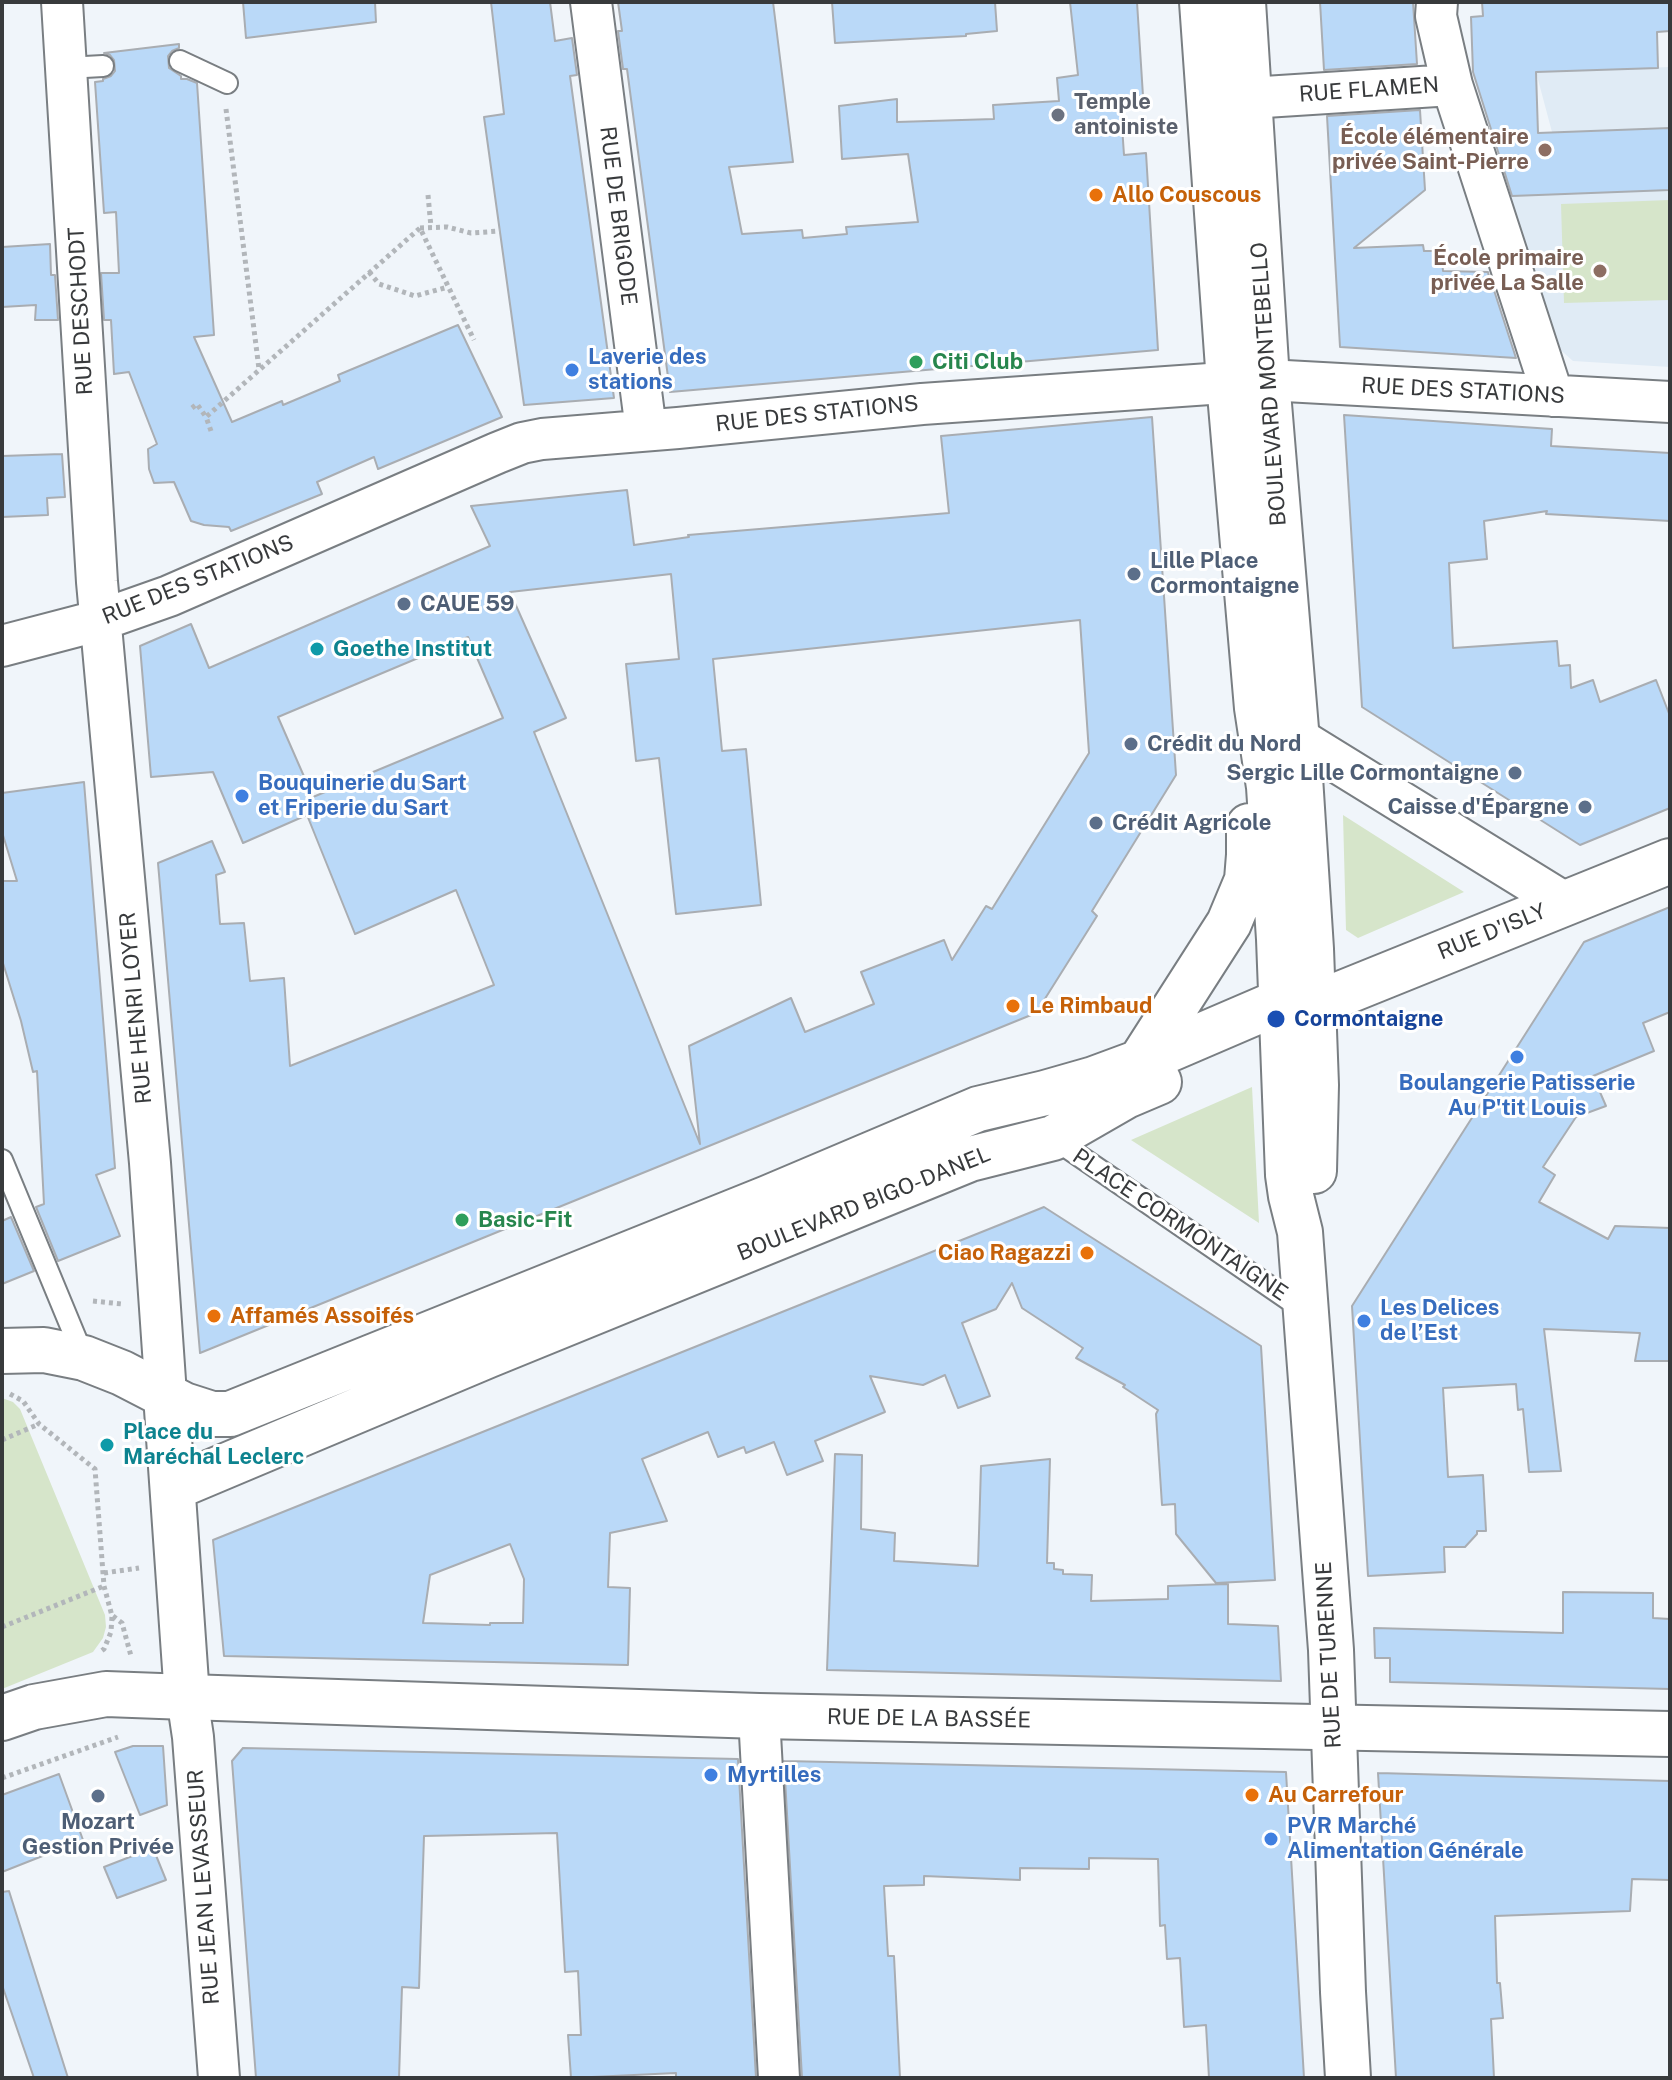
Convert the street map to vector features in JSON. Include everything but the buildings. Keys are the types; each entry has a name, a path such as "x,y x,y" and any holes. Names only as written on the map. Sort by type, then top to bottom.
{"main road":[{"name":"BOULEVARD MONTEBELLO","path":"1202,2 1248,381 1296,737 1293,1012"},
{"name":"BOULEVARD MONTEBELLO","path":"1243,2 1249,98 1248,381 1257,708 1269,787 1293,1012"},
{"path":"1140,1062 1229,923 1247,880 1250,755 1257,708"},
{"name":"RUE D'ISLY","path":"1293,1012 1670,861"},
{"name":"BOULEVARD BIGO-DANEL","path":"166,1395 202,1412 230,1414 768,1198 978,1109 1076,1084 1293,1012"},
{"name":"BOULEVARD BIGO-DANEL","path":"173,1488 503,1349 970,1159 1053,1138 1126,1096 1293,1012"},
{"name":"RUE DE TURENNE","path":"1293,1012 1316,1085 1316,1150 1300,1232 1331,1650 1348,2078"},
{"path":"2,1351 44,1350 84,1358 166,1395 187,1697 106,1694 34,1707 2,1718"},
{"name":"RUE DE LA BASSÉE","path":"187,1697 759,1716 1670,1734"}],"street":[{"name":"RUE DESCHODT","path":"62,2 85,67 101,620"},
{"name":"RUE DE BRIGODE","path":"591,2 646,430"},
{"name":"RUE FLAMEN","path":"1249,98 1452,85 1436,16 1437,2"},
{"path":"1452,85 1553,396"},
{"name":"RUE DES STATIONS","path":"2,646 101,620 169,596 522,443 562,436 922,404 1248,381 1670,402"},
{"name":"RUE HENRI LOYER","path":"101,620 150,1163 166,1395"},
{"path":"1296,737 1565,903"},
{"name":"RUE JEAN LEVASSEUR","path":"187,1697 193,1737 219,2078"},
{"path":"759,1716 779,2078"}],"lane":[{"path":"180,61 227,83"},
{"name":"PLACE CORMONTAIGNE","path":"1053,1138 1306,1311"},
{"path":"2,1160 84,1358"}],"path":[{"path":"225,105 259,370"},
{"path":"428,195 431,227"},
{"path":"206,417 420,228 447,227 471,233 500,231"},
{"path":"420,228 474,340"},
{"path":"369,272 379,284 415,296 448,287"},
{"path":"192,408 197,404 211,431"},
{"path":"2,1392 6,1391 23,1401 39,1424 95,1469 104,1586 112,1616"},
{"path":"2,1440 39,1424"},
{"path":"2,1627 104,1586"},
{"path":"2,1778 121,1736"}],"shaded area":[{"name":"École primaire privée La Salle","path":"1670,67 1670,367 1573,361 1556,346 1506,196 1554,193 1552,132 1536,72"}],"green space":[{"path":"1670,200 1670,300 1564,303 1561,204"},
{"path":"1343,815 1464,892 1358,938 1346,930"},
{"path":"1252,1087 1259,1223 1131,1140"},
{"path":"2,1398 20,1409 105,1615 106,1627 103,1638 93,1652 2,1689"}],"place":[{"name":"Temple antoiniste","path":"1058,115"},
{"name":"École élémentaire privée Saint-Pierre","path":"1545,150"},
{"name":"Allo Couscous","path":"1096,195"},
{"name":"École primaire privée La Salle","path":"1600,271"},
{"name":"Citi Club","path":"916,362"},
{"name":"Laverie des stations","path":"572,370"},
{"name":"Lille Place Cormontaigne","path":"1134,574"},
{"name":"CAUE 59","path":"404,604"},
{"name":"Goethe Institut","path":"317,649"},
{"name":"Crédit du Nord","path":"1131,744"},
{"name":"Sergic Lille Cormontaigne","path":"1515,773"},
{"name":"Bouquinerie du Sart et Friperie du Sart","path":"242,796"},
{"name":"Caisse d'Épargne","path":"1585,807"},
{"name":"Crédit Agricole","path":"1096,823"},
{"name":"Le Rimbaud","path":"1013,1006"},
{"name":"Cormontaigne","path":"1276,1019"},
{"name":"Boulangerie Patisserie Au P'tit Louis","path":"1517,1057"},
{"name":"Basic-Fit","path":"462,1220"},
{"name":"Ciao Ragazzi","path":"1087,1253"},
{"name":"Affamés Assoifés","path":"214,1316"},
{"name":"Les Delices de l’Est","path":"1364,1321"},
{"name":"Place du Maréchal Leclerc","path":"107,1445"},
{"name":"Myrtilles","path":"711,1775"},
{"name":"Au Carrefour","path":"1252,1795"},
{"name":"Mozart Gestion Privée","path":"98,1796"},
{"name":"PVR Marché Alimentation Générale","path":"1271,1839"}]}
